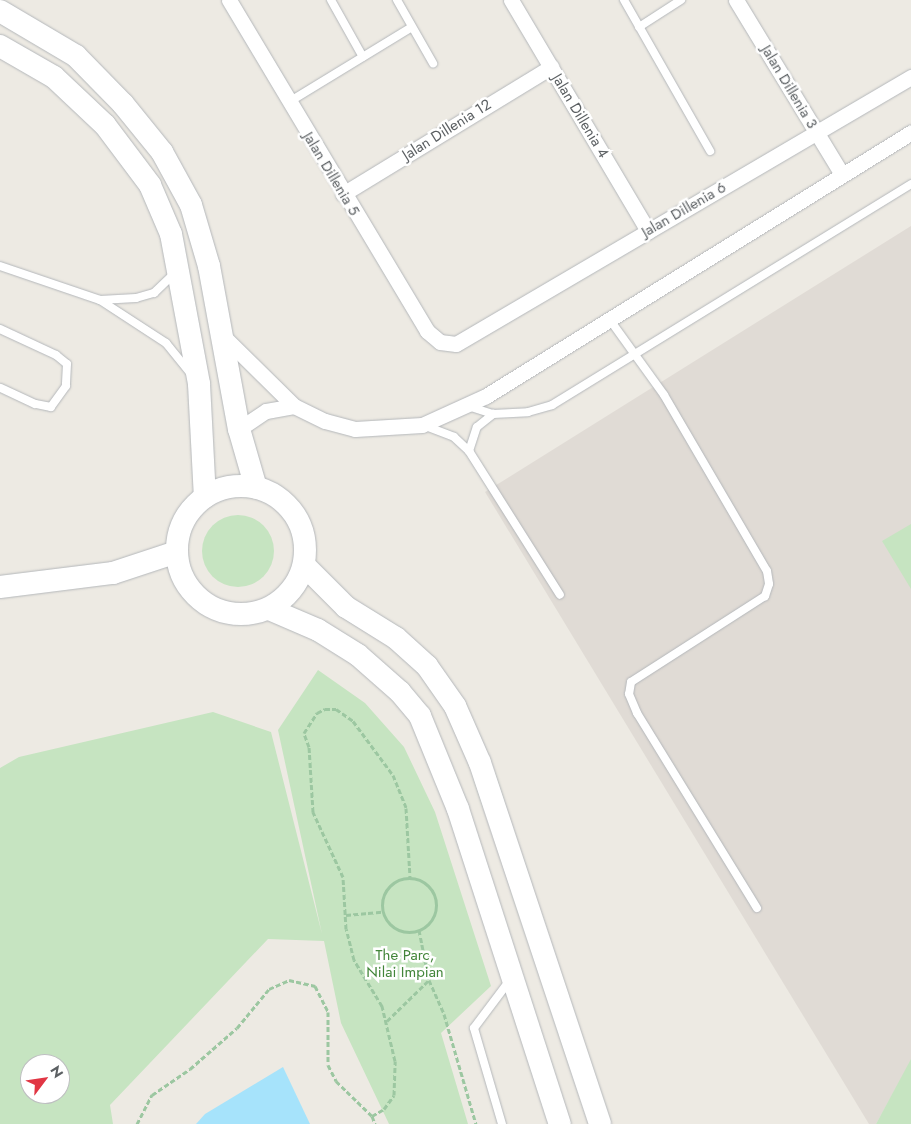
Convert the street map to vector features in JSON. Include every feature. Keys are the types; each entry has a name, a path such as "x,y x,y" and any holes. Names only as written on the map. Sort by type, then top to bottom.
{"main road":[{"path":"0,11 76,56 122,104 162,152 191,205 209,266 239,430 256,488"},
{"path":"0,46 54,77 105,125 150,185 171,234 199,384 205,497"},
{"path":"239,486 256,488 275,496 290,508 300,525 305,545 304,565 297,583 285,598 269,609 252,614 234,614 217,610 202,601 189,588 180,571 176,552 184,521 205,497 221,489 239,486"},
{"path":"0,587 113,573 176,552"},
{"path":"304,565 346,607 396,638 427,666 455,706 480,763 600,1124"},
{"path":"269,609 318,630 358,656 400,692 420,716 458,809 560,1124"}],"street":[{"name":"Jalan Dillenia 5","path":"229,0 343,194 427,331 440,342 456,344"},
{"name":"Jalan Dillenia 4","path":"511,0 648,231"},
{"name":"Jalan Dillenia 3","path":"736,0 842,174"},
{"name":"Jalan Dillenia 12","path":"343,194 551,67"},
{"name":"Jalan Dillenia 6","path":"456,344 911,77"},
{"path":"222,335 294,406 324,421 355,429 422,425 468,406 911,133"},
{"path":"239,430 266,411 294,406"}],"lane":[{"path":"331,0 363,57"},
{"path":"397,0 432,64"},
{"path":"624,0 710,151"},
{"path":"639,27 682,0"},
{"path":"289,102 412,27"},
{"path":"468,406 493,414 528,412 552,405 911,184"},
{"path":"0,266 100,300 166,343 199,384"},
{"path":"100,300 136,298 154,293 178,270"},
{"path":"610,320 664,395 767,571 769,584 765,596 632,682 629,694 637,713 757,908"},
{"path":"0,329 56,355 67,364 66,386 51,406 35,404 0,388"},
{"path":"469,451 478,427 493,414"},
{"path":"422,425 454,437 469,451 560,595"},
{"path":"502,1124 474,1028 512,977"}],"path":[{"path":"372,1116 384,1110 394,1095 395,1061 382,1006 354,960 346,915 343,876 313,812 309,747 304,733 318,713 325,709 336,709 353,721 393,775 406,808 410,878"},
{"path":"410,878 429,888 436,903 432,919 420,930 401,931 386,920 382,912 384,893 390,885 410,878"},
{"path":"346,915 382,912"},
{"path":"420,930 429,980 444,1014 476,1124"},
{"path":"137,1124 152,1096 190,1069 236,1028 269,989 289,980 315,986 328,1012 328,1065 336,1082 372,1116 375,1124"},
{"path":"387,1021 429,980"}],"shaded area":[{"path":"911,226 911,1061 876,1124 869,1124 485,492"}],"green space":[{"path":"238,515 252,518 264,525 271,537 274,551 271,565 264,577 252,584 238,587 224,584 212,577 205,565 202,551 205,537 212,525 224,518"},
{"path":"911,524 911,589 882,541"},
{"name":"The Parc, Nilai Impian","path":"318,670 365,703 404,747 435,812 491,986 441,1033 468,1124 389,1124 341,1023 324,941 268,939 110,1105 113,1124 0,1124 0,768 19,757 213,712 271,732 322,934 278,730"},
{"path":"911,1059 911,1124 876,1124"}],"water":[{"path":"283,1067 310,1124 196,1124 205,1114"}]}
